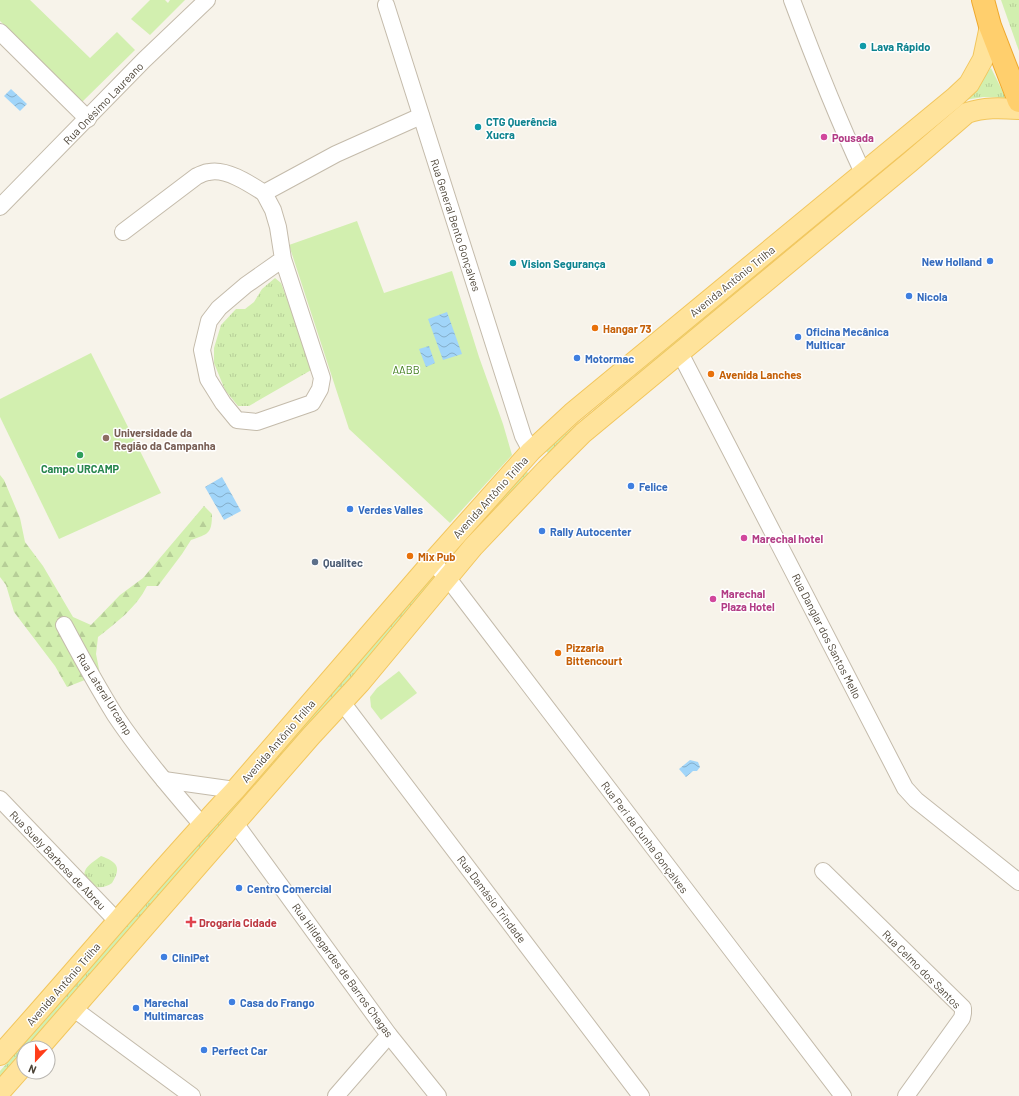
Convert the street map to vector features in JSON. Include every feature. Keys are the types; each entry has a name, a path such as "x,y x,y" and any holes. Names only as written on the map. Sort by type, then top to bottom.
{"highway":[{"path":"983,0 990,26 1019,101"}],"main road":[{"name":"Avenida Antônio Trilha","path":"46,1040 342,702 492,526 583,433 910,162 961,105 969,84 983,59 990,26"},
{"name":"Avenida Antônio Trilha","path":"1,1053 202,825 235,790 432,562 531,451 572,413 863,173 961,105 979,108 1019,109"},
{"path":"0,1092 16,1074"}],"street":[{"name":"Rua Onésimo Laureano","path":"0,207 88,119 144,60 207,0"},
{"path":"792,0 820,75 863,173"},
{"name":"Rua General Bento Gonçalves","path":"385,2 523,436 531,451"},
{"path":"0,32 88,119"},
{"path":"264,193 336,154 421,116"},
{"path":"123,232 197,176 209,171 225,173 239,178 264,193 273,210 278,228 283,259 322,378 320,390 312,403 257,422 237,420 223,403 208,379 202,350 210,321 219,308 246,285 283,259"},
{"name":"Rua Danglar dos Santos Mello","path":"680,353 905,788 916,800 1019,882"},
{"name":"Rua Peri da Cunha Gonçalves","path":"432,562 447,578 843,1096"},
{"name":"Rua Lateral Urcamp","path":"64,625 116,715 164,780 202,825"},
{"name":"Rua Damásio Trindade","path":"342,702 641,1096"},
{"path":"164,780 235,790"},
{"name":"Rua Suely Barbosa de Abreu","path":"0,799 117,921"},
{"name":"Rua Hildegardes de Barros Chagas","path":"235,823 389,1035 438,1096"},
{"name":"Rua Celmo dos Santos","path":"823,871 963,1008 962,1018 906,1096"},
{"path":"74,1009 192,1096"},
{"path":"336,1096 389,1035"}],"green space":[{"path":"0,0 30,0 90,58 117,32 135,50 82,102 0,21"},
{"path":"150,0 165,0 168,3 170,0 185,0 150,35 131,19"},
{"path":"1001,0 1019,0 1019,51"},
{"path":"991,68 1006,98 983,97 965,100"},
{"path":"948,114 952,118 549,454 546,451 820,220"},
{"name":"AABB","path":"357,221 384,293 452,271 479,357 503,424 512,455 450,523 349,429 289,245"},
{"path":"275,278 281,283 313,369 249,406 238,406 225,390 214,363 214,348 221,325 236,309 245,309 254,302 262,289"},
{"name":"Campo URCAMP","path":"91,353 161,493 59,539 0,417 0,399"},
{"path":"526,471 530,475 33,1040 27,1040"},
{"path":"0,475 4,480 20,518 25,542 43,566 73,617 91,625 120,595 143,578 204,506 212,514 211,526 208,532 191,540 158,586 147,586 143,594 132,608 98,637 96,654 100,674 67,687 55,666 14,612 6,585 0,577"},
{"path":"399,671 417,693 381,720 371,707 370,697 377,688"},
{"path":"101,856 111,860 114,863 117,873 112,883 97,887 90,883 84,873 92,863"},
{"path":"16,1053 16,1059 0,1077 0,1071"}],"water":[{"path":"11,89 27,104 20,111 4,96"},
{"path":"447,312 462,354 443,360 428,319"},
{"path":"429,346 435,363 426,367 419,349"},
{"path":"222,477 241,511 224,520 205,487"},
{"path":"690,760 698,762 700,767 697,771 693,771 686,777 679,769"}],"place":[{"name":"Lava Rápido","path":"863,46"},
{"name":"CTG Querência Xucra","path":"478,127"},
{"name":"Pousada","path":"824,137"},
{"name":"New Holland","path":"990,261"},
{"name":"Vision Segurança","path":"513,263"},
{"name":"Nicola","path":"909,296"},
{"name":"Hangar 73","path":"595,328"},
{"name":"Oficina Mecânica Multicar","path":"798,337"},
{"name":"Motormac","path":"577,358"},
{"name":"Avenida Lanches","path":"711,374"},
{"name":"Universidade da Região da Campanha","path":"106,438"},
{"name":"Campo URCAMP","path":"80,455"},
{"name":"Felice","path":"631,486"},
{"name":"Verdes Valles","path":"350,509"},
{"name":"Rally Autocenter","path":"542,531"},
{"name":"Marechal hotel","path":"744,538"},
{"name":"Mix Pub","path":"410,556"},
{"name":"Qualitec","path":"315,562"},
{"name":"Marechal Plaza Hotel","path":"713,599"},
{"name":"Pizzaria Bittencourt","path":"558,653"},
{"name":"Centro Comercial","path":"239,888"},
{"name":"Drogaria Cidade","path":"191,922"},
{"name":"CliniPet","path":"164,957"},
{"name":"Casa do Frango","path":"232,1002"},
{"name":"Marechal Multimarcas","path":"136,1008"},
{"name":"Perfect Car","path":"204,1050"}]}
